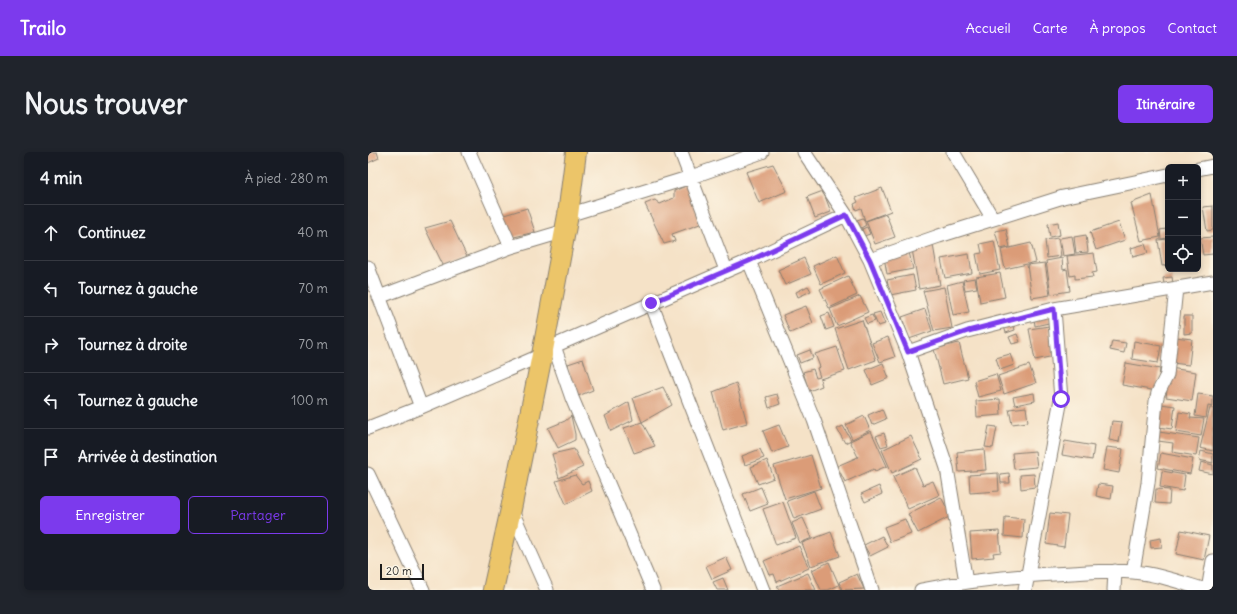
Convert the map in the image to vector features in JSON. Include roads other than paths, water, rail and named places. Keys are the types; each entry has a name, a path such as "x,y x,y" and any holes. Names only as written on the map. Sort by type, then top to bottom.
{"main road":[{"path":"493,590 548,350 576,152"}],"street":[{"path":"469,152 511,247"},
{"path":"681,152 726,270"},
{"path":"379,297 511,247 566,223 762,152"},
{"path":"804,152 846,215 870,260 908,352 947,468 966,582"},
{"path":"953,152 993,219"},
{"path":"1201,168 1213,166"},
{"path":"870,260 1063,197 1165,176"},
{"path":"368,428 421,407 651,303 749,261 846,215"},
{"path":"749,261 814,420 872,590"},
{"path":"368,267 421,407"},
{"path":"908,352 968,331 1054,309 1213,282"},
{"path":"1133,572 1148,483 1156,400 1167,375 1176,288"},
{"path":"651,303 763,590"},
{"path":"1025,590 1061,399 1054,309"},
{"path":"548,350 572,398 653,590"},
{"path":"368,474 423,590"},
{"path":"511,509 547,590"},
{"path":"921,590 1027,574 1115,571 1158,576 1207,590 1213,561"},
{"path":"1114,590 1115,571"}]}
